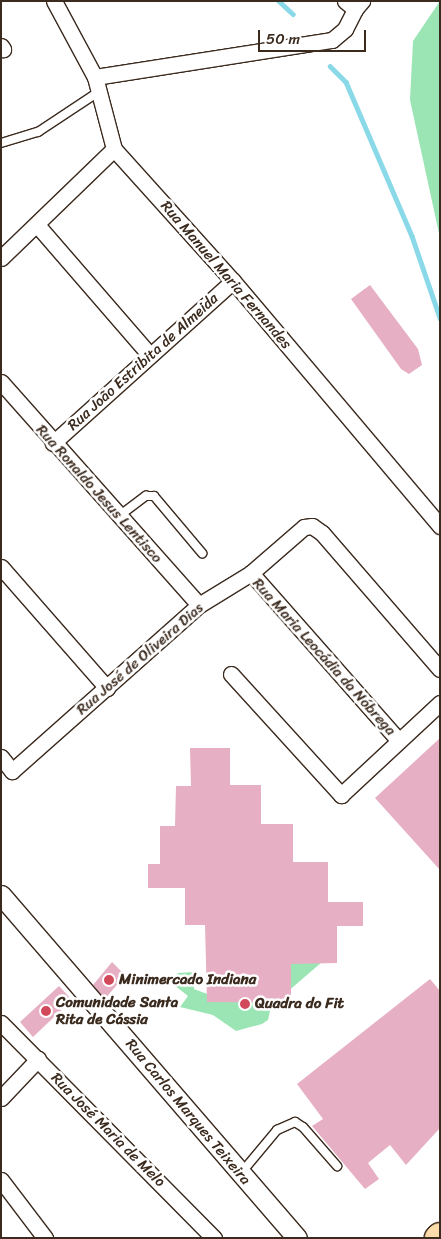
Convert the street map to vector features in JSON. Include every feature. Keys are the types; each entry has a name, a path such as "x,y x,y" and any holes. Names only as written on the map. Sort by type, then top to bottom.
{"street":[{"name":"Rua Manuel Maria Fernandes","path":"54,1 97,84 114,149 233,281 440,526"},
{"path":"97,84 332,40 345,29 354,4"},
{"path":"1,258 38,226 114,149"},
{"path":"38,226 148,354"},
{"name":"Rua João Estribita de Almeida","path":"52,443 148,354 233,281"},
{"name":"Rua Ronaldo Jesus Lentisco","path":"1,382 52,443 199,605"},
{"name":"Rua José de Oliveira Dias","path":"1,758 12,770 199,605 251,574 304,527 312,526 322,533 440,669"},
{"path":"1,568 107,688"},
{"name":"Rua Maria Leocádia da Nóbrega","path":"251,574 398,740"},
{"path":"231,674 341,795 440,703"},
{"name":"Rua Carlos Marques Teixeira","path":"1,895 240,1174 298,1238"},
{"name":"Rua José Maria de Melo","path":"1,1023 214,1238"},
{"path":"1,1098 38,1059"},
{"path":"1,1180 45,1238"}],"lane":[{"path":"1,143 38,132 97,84"},
{"path":"119,516 146,496 154,496 202,553"},
{"path":"240,1174 277,1130 295,1122 303,1126 337,1166"}],"green space":[{"path":"440,1 440,238 410,100 413,41"},
{"path":"282,956 322,962 271,1006 268,1020 262,1024 236,1031 213,1015 180,1007 188,996 174,985 173,978 178,973 194,972 194,989 210,995"}],"building":[{"path":"370,285 418,349 422,365 409,374 401,369 351,299"},
{"path":"440,738 440,870 375,798"},
{"path":"190,748 230,748 230,785 261,785 261,824 293,824 293,862 328,862 328,902 363,902 363,926 337,926 337,963 291,964 291,1003 207,1002 205,925 185,925 185,888 148,888 148,864 160,864 160,826 175,826 176,786 191,786"},
{"name":"Minimercado Indiana","path":"112,962 125,975 105,999 93,985"},
{"path":"430,979 440,991 440,1128 406,1165 390,1145 368,1163 379,1179 365,1189 312,1126 323,1119 297,1084"},
{"name":"Comunidade Santa Rita de Cássia","path":"59,986 72,1000 33,1037 20,1022"}],"waterway":[{"path":"279,1 293,14"},
{"path":"330,66 346,82 412,236 440,318"}],"place":[{"name":"Minimercado Indiana","path":"109,980"},
{"name":"Quadra do Fit","path":"245,1004"},
{"name":"Comunidade Santa Rita de Cássia","path":"46,1011"}]}
